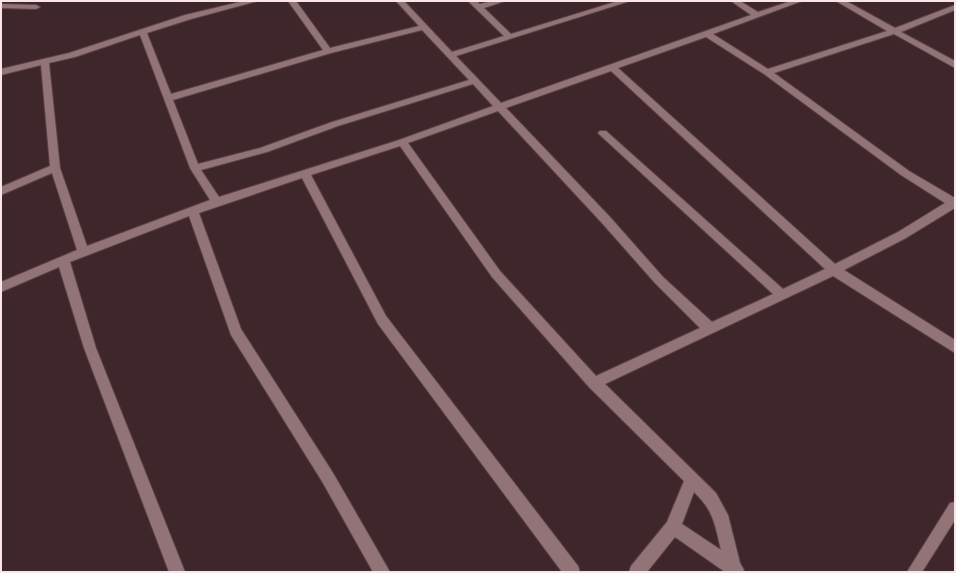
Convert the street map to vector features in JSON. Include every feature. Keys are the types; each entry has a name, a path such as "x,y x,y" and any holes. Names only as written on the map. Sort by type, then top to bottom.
{"street":[{"path":"1,72 72,55 188,17 254,1"},
{"path":"292,1 328,52"},
{"path":"400,1 499,108 606,220 658,280 710,329"},
{"path":"475,4 501,1"},
{"path":"450,55 626,1"},
{"path":"735,1 757,15"},
{"path":"1,287 63,260 216,202 402,142 798,1"},
{"path":"840,1 955,65"},
{"path":"475,4 510,37"},
{"path":"1,6 36,7"},
{"path":"767,72 895,31 955,7"},
{"path":"168,98 328,52 424,27"},
{"path":"143,32 195,168 216,202"},
{"path":"594,383 782,296 902,235 955,203 905,172 767,72 706,33"},
{"path":"45,61 55,168 84,252"},
{"path":"612,67 834,270 955,347"},
{"path":"195,168 263,150 335,124 474,81"},
{"path":"603,133 782,296"},
{"path":"402,142 496,274 594,383 711,498 720,515 735,569"},
{"path":"1,191 55,168"},
{"path":"305,174 382,320 572,572"},
{"path":"193,211 235,331 328,478 382,572"},
{"path":"63,260 90,348 177,572"},
{"path":"637,572 673,527 692,479"},
{"path":"673,527 735,569"}],"lane":[{"path":"914,572 955,508"}]}
